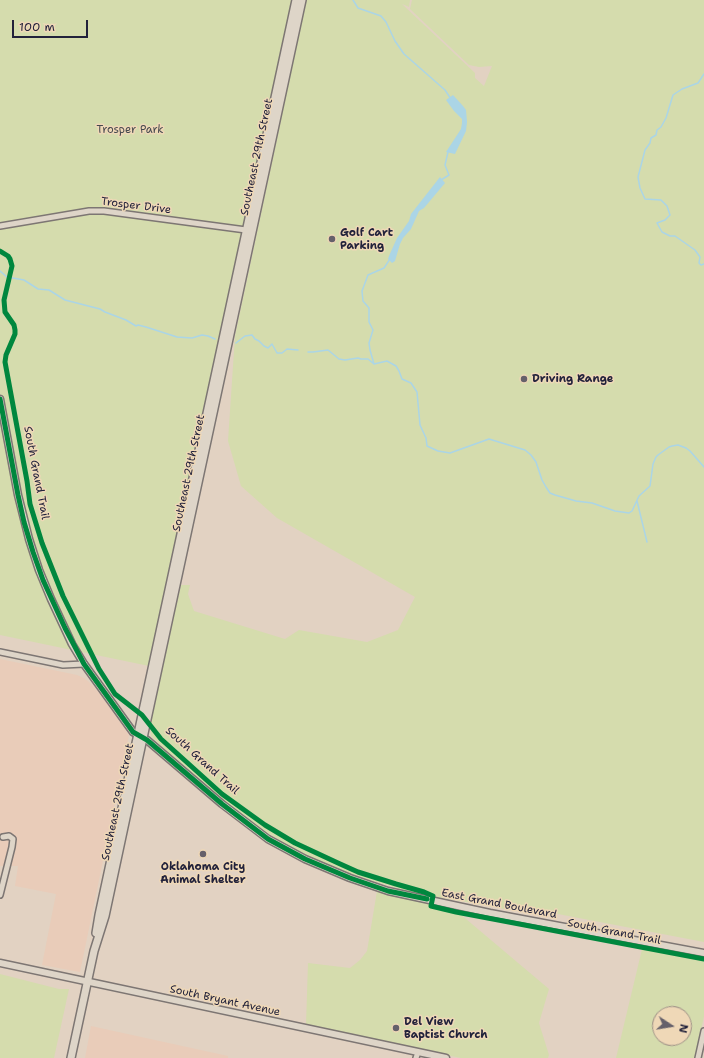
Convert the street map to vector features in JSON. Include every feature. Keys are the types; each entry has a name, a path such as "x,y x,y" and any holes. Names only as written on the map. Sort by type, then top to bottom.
{"main road":[{"name":"Southeast 29th Street","path":"71,1058 94,951 99,915 119,835 216,387 296,0"},
{"name":"Southeast 29th Street","path":"249,231 302,0"}],"street":[{"name":"Trosper Drive","path":"0,226 90,211 104,211 249,231"},
{"name":"East Grand Boulevard","path":"0,399 18,495 31,546 41,575 72,644 84,664 133,732 160,751 222,804 268,839 305,859 350,878 388,891 490,913 704,953"},
{"path":"0,652 62,665 84,664"},
{"path":"0,895 13,839 9,836 2,837"},
{"name":"South Bryant Avenue","path":"0,963 417,1055 446,1058"},
{"path":"698,1058 704,1031"}],"shaded area":[{"path":"0,659 77,675 84,678 101,695 129,735 80,972 42,965 56,894 15,886 18,866 0,866"},
{"path":"91,1026 228,1056 228,1058 85,1058"}],"green space":[{"name":"Trosper Park","path":"0,0 410,0 409,7 402,4 475,73 475,78 484,86 492,66 479,67 469,65 410,9 412,0 704,0 704,942 511,905 511,910 410,892 323,864 285,844 240,815 176,761 151,736 150,722 181,585 190,585 188,594 194,611 285,639 299,630 367,642 398,630 415,597 277,518 241,486 228,441 235,336 281,120 267,115 149,666 0,635"},
{"path":"377,891 453,908 549,989 539,1023 549,1055 548,1058 461,1058 306,1025 308,963 350,968 360,960 367,951"},
{"path":"643,945 704,957 704,1016 695,1058 616,1058"},
{"path":"0,974 59,989 69,989 54,1058 0,1058"}],"water":[{"path":"453,95 466,110 467,122 466,131 455,154 446,152 461,129 462,123 462,119 446,100"},
{"path":"440,177 445,183 424,208 419,211 411,229 403,238 395,261 392,263 388,259 397,238 409,221 411,214"}],"waterway":[{"path":"353,0 358,8 381,16 404,54 445,90 451,99"},
{"path":"704,74 698,83 682,89 673,95 666,118 661,127 657,130 656,135 651,138 650,143 645,150 638,177 640,188 645,199 661,200 667,206 670,215 665,220 657,223 662,232 670,236 675,236 695,250 700,257 699,263 701,265 704,264"},
{"path":"441,180 449,175 445,165 448,152"},
{"path":"374,364 369,343 373,330 369,322 369,308 363,301 362,291 368,275 384,268 390,259"},
{"path":"0,271 7,277 24,280 38,289 49,290 65,300 100,309 136,326 146,327 177,337 192,338 202,335 215,339"},
{"path":"236,343 245,336 252,335 255,339 268,348 272,344 277,353 282,353 287,349 298,350"},
{"path":"308,352 328,350 339,359 368,359 374,364"},
{"path":"374,364 387,361 396,366 402,379 411,383 417,392 420,425 426,438 427,446 438,451 450,453 489,439 525,450 536,462 546,487 550,493 555,495 576,501 592,503 615,511 629,513 632,511 639,496 650,486 653,464 656,457 669,447 678,445 686,448 704,467"},
{"path":"637,501 647,542"}],"cycle path":[{"name":"South Grand Trail","path":"0,251 8,256 12,266 4,300 5,312 14,325 15,334 6,355 5,362 30,504 42,543 63,596 99,669 115,694 142,715 161,739 222,794 265,825 295,843 358,872 433,896 431,906 704,959"},
{"path":"0,399 24,522 43,580 65,628 84,664 133,732 147,740 222,804 268,839 305,859 350,878 388,891 427,899"}],"place":[{"name":"Golf Cart Parking","path":"332,239"},
{"name":"Driving Range","path":"524,379"},
{"name":"Oklahoma City Animal Shelter","path":"203,854"},
{"name":"Del View Baptist Church","path":"396,1028"}]}
